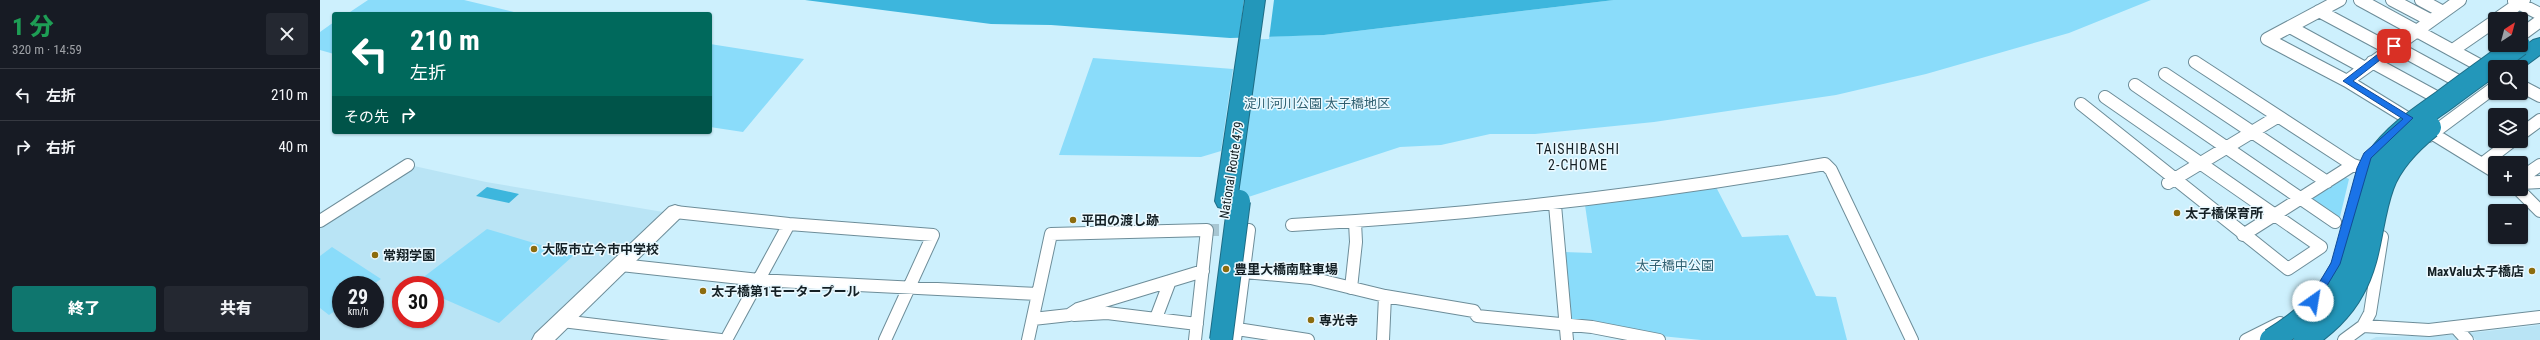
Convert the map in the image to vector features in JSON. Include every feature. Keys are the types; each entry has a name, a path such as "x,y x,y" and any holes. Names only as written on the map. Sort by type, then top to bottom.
{"highway":[{"name":"National Route 479","path":"1202,332 1255,0"},
{"name":"National Route 479","path":"1231,336 1266,0"},
{"path":"2528,38 2540,30"},
{"path":"2520,60 2540,45"},
{"path":"2271,340 2311,313 2336,284 2352,246 2364,186 2373,166 2384,149 2408,127 2509,52"},
{"path":"2305,340 2334,317 2353,293 2369,252 2385,179 2399,156 2487,69"}],"street":[{"path":"2340,0 2267,39 2347,81 2488,168"},
{"path":"2360,0 2487,69"},
{"path":"2392,0 2430,20"},
{"path":"2420,0 2443,12"},
{"path":"2347,81 2457,1"},
{"path":"2506,12 2519,1 2540,14"},
{"path":"2319,11 2460,82"},
{"path":"2528,30 2540,21"},
{"path":"2453,50 2488,26"},
{"path":"2290,27 2438,98"},
{"path":"2243,235 2327,182 2358,167 2377,145 2409,118 2460,82 2487,69 2502,52"},
{"path":"2528,61 2540,52"},
{"path":"2194,62 2277,117 2358,167"},
{"path":"2165,74 2327,182"},
{"path":"2135,85 2335,222"},
{"path":"2528,90 2540,96"},
{"path":"2344,340 2363,326 2370,313 2390,191 2411,153 2432,133 2488,92"},
{"path":"2080,104 2172,181 2288,269 2321,247 2105,97"},
{"path":"2172,181 2277,117"},
{"path":"2528,129 2540,120"},
{"path":"2482,164 2503,148"},
{"path":"320,221 408,164"},
{"path":"1292,225 1399,220 1555,205 1690,188 1824,164 1831,170 1912,340"},
{"path":"2528,173 2540,165"},
{"path":"2246,340 2291,317 2313,301 2336,264 2358,167"},
{"path":"2528,183 2540,182"},
{"path":"2525,196 2540,211"},
{"path":"1555,205 1567,325 1567,340"},
{"path":"542,340 675,212 789,224 933,235 885,340"},
{"path":"1351,288 1356,242 1355,222"},
{"path":"726,340 789,224"},
{"path":"1028,340 1051,234 1207,230 1203,272 1202,332 1195,340"},
{"path":"1249,230 1244,272 1231,336 1308,340"},
{"path":"621,265 759,280 1038,294"},
{"path":"1069,315 1078,309 1203,272"},
{"path":"1244,272 1311,278 1385,296 1474,311 1477,316 1592,327 1659,340"},
{"path":"1156,318 1170,281"},
{"path":"1383,340 1385,296"},
{"path":"1033,319 1107,313 1156,318 1202,332"},
{"path":"2363,326 2378,329 2457,329 2540,317"},
{"path":"562,321 720,340"},
{"path":"2457,329 2467,340"}],"shaded area":[{"path":"805,0 1614,0 1324,35 1230,38 1051,25 991,24"},
{"name":"大阪市立今市中学校","path":"414,166 486,182 669,213 532,340 320,340 320,224 409,167"},
{"path":"487,187 519,194 509,203 476,196"},
{"path":"2540,325 2540,340 2476,340 2470,333"},
{"path":"2453,335 2458,340 2370,340 2376,337"}],"green space":[{"path":"368,0 464,0 514,12 350,12"},
{"name":"淀川河川公園 太子橋地区","path":"1614,0 2151,0 2069,33 1926,74 1836,95 1654,122 1535,134 1490,134 1441,145 1400,147 1233,202 1255,37 1324,35"},
{"path":"332,23 332,53 320,50 320,32"},
{"path":"712,44 804,59 743,132 712,127"},
{"path":"1093,58 1233,69 1221,151 1201,157 1059,155"},
{"path":"2343,176 2349,179 2339,221 2310,202 2310,196"},
{"name":"太子橋中公園","path":"1716,187 1742,237 1788,235 1816,296 1836,297 1847,340 1701,340 1651,335 1569,319 1564,252 1592,253 1585,205"},
{"path":"487,229 574,255 499,323 444,299 444,276 425,276"},
{"path":"332,247 376,276 332,276 332,313 329,315 320,308 320,256"}],"pier":[{"path":"1244,0 1274,0 1269,39 1233,40 1239,39"}],"tunnel":[{"path":"1207,230 1240,230"}],"place":[{"name":"太子橋保育所","path":"2177,213"},
{"name":"平田の渡し跡","path":"1073,220"},
{"name":"大阪市立今市中学校","path":"534,249"},
{"name":"常翔学園","path":"375,255"},
{"name":"豊里大橋南駐車場","path":"1226,269"},
{"name":"MaxValu太子橋店","path":"2532,271"},
{"name":"太子橋第1モータープール","path":"703,291"},
{"name":"専光寺","path":"1311,320"}],"district":[{"name":"TAISHIBASHI 2-CHOME","path":"1578,158"}],"route":[{"path":"2313,301 2336,264 2362,168 2368,156 2377,145 2409,118 2347,81 2394,46"}]}
